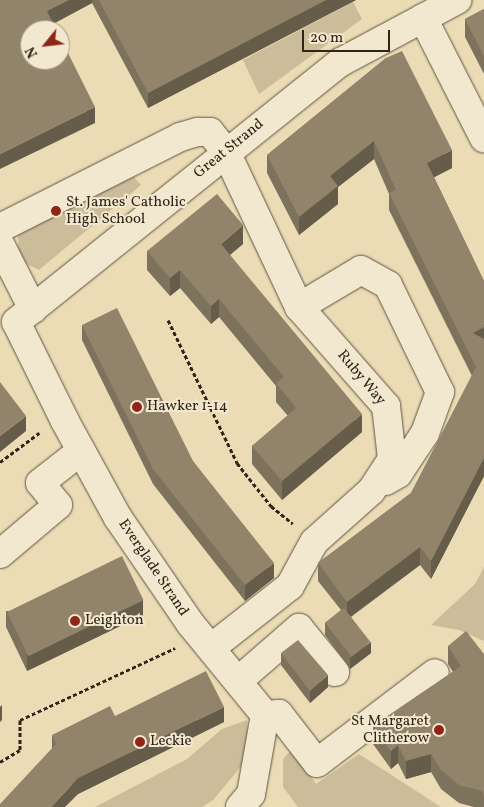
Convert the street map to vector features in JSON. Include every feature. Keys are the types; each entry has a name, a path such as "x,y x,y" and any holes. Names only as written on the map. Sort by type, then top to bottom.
{"street":[{"name":"Great Strand","path":"25,315 226,152 341,62 458,0"},
{"path":"423,18 484,138"},
{"name":"Ruby Way","path":"0,228 180,137 198,132 210,132 226,152 299,307 386,406 392,459 371,490 314,542 290,586 206,642"},
{"name":"Everglade Strand","path":"0,244 65,421 118,518 206,642 265,715"},
{"path":"299,307 362,270 388,286 440,392 425,433 398,474 371,490"},
{"path":"0,554 58,506 40,483 81,451"},
{"path":"238,681 299,628 335,672"},
{"path":"240,807 251,794 265,715 279,714 317,763 435,673"}],"path":[{"path":"168,320 238,463 271,506 314,542"},
{"path":"0,462 33,436 65,421"},
{"path":"0,762 20,750 20,720 206,642"}],"shaded area":[{"path":"353,2 362,19 259,94 243,60"},
{"path":"133,176 141,185 39,270 19,260 18,232"},
{"path":"484,567 484,641 459,630 431,625 475,584"},
{"path":"247,720 249,757 213,800 202,807 95,807 187,759 222,729"},
{"path":"292,749 316,784 359,754 441,807 298,807 283,787 283,759"}],"building":[{"path":"0,0 69,0 47,11 51,20 20,20 20,70 70,70 70,57 95,107 0,154"},
{"path":"99,0 326,0 148,93"},
{"path":"484,9 484,56 465,19"},
{"path":"402,51 452,150 427,163 484,281 484,327 473,333 484,339 484,458 431,561 420,547 347,602 318,563 411,493 476,367 389,193 396,190 374,141 330,176 338,186 299,217 267,155 386,58"},
{"path":"217,194 243,225 221,244 362,414 282,481 252,446 296,408 276,383 284,377 219,299 211,306 180,270 170,278 147,251"},
{"path":"117,308 193,461 274,563 245,585 153,469 82,325"},
{"path":"0,382 26,416 0,436"},
{"name":"Leighton","path":"122,556 143,600 28,656 7,612"},
{"path":"344,608 370,642 352,657 325,623"},
{"name":"St Margaret Clitherow","path":"466,631 484,654 484,796 482,791 459,785 441,770 431,754 406,761 398,745 391,751 373,726 461,666 448,646"},
{"path":"298,640 328,675 310,691 281,653"},
{"path":"206,671 224,707 78,778 51,807 0,807 0,804 56,744 52,735 110,706 115,716"}],"place":[{"name":"St. James' Catholic High School","path":"56,211"},
{"name":"Hawker 1-14","path":"137,407"},
{"name":"Leighton","path":"75,621"},
{"name":"St Margaret Clitherow","path":"439,730"},
{"name":"Leckie","path":"140,742"}]}
